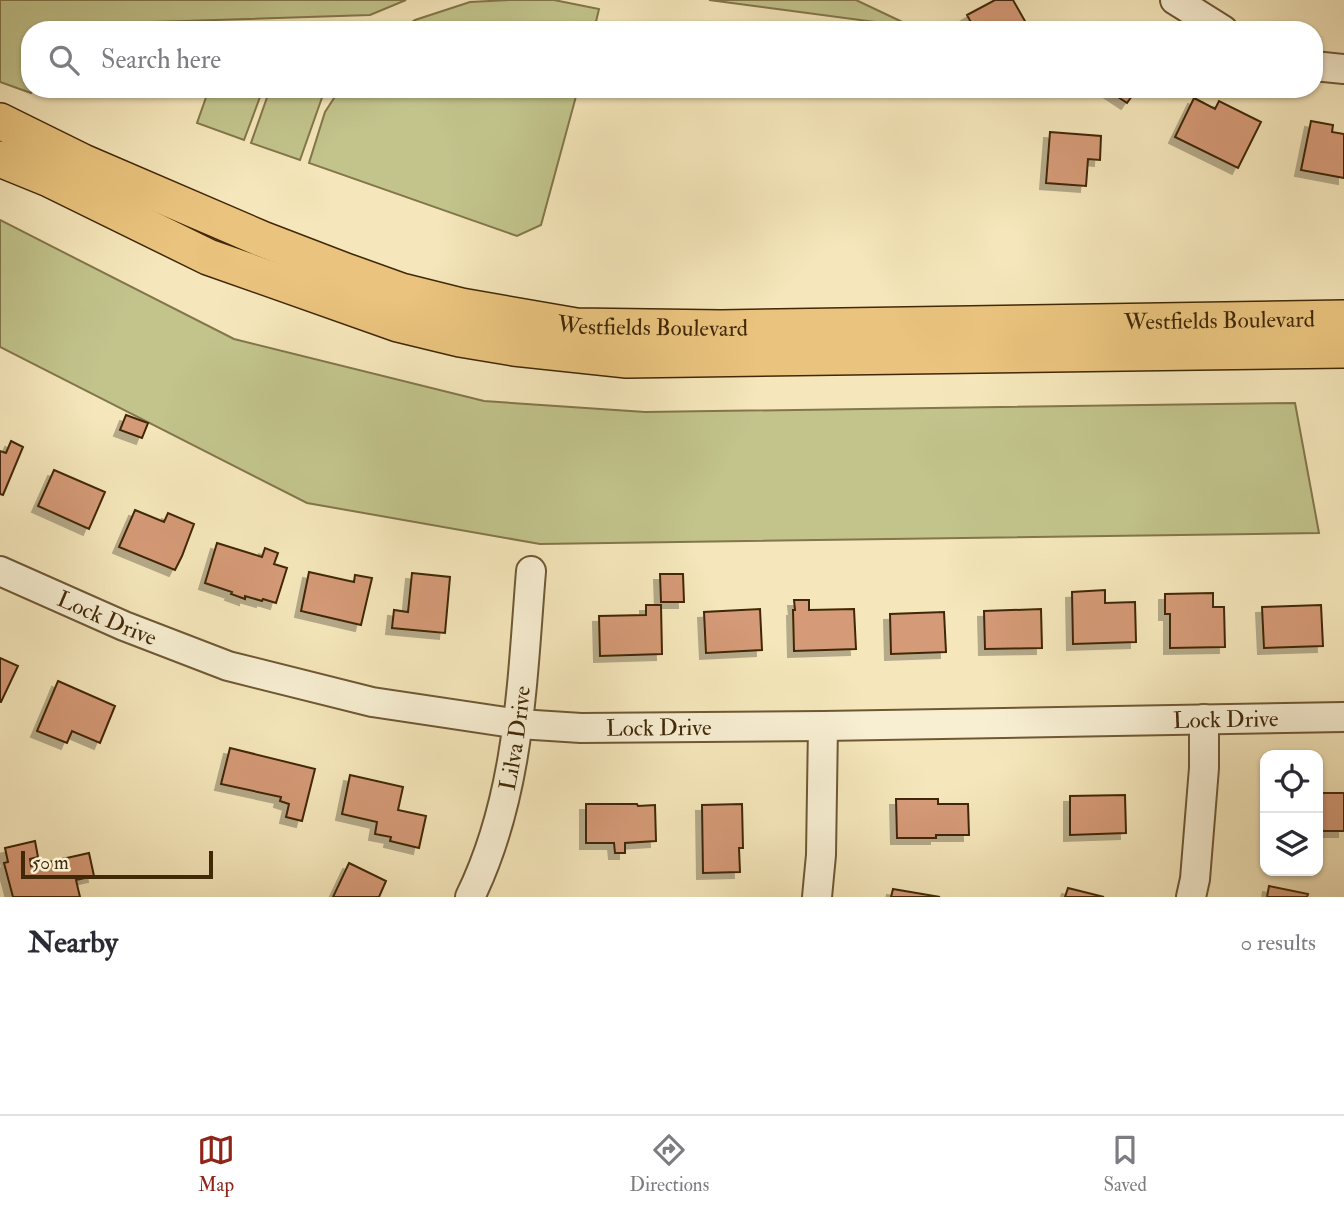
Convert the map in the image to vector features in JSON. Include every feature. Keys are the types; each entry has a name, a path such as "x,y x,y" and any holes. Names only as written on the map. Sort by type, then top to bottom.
{"main road":[{"name":"Westfields Boulevard","path":"0,121 83,162 262,239 401,291 461,306 576,326 721,328 1344,318"},
{"name":"Westfields Boulevard","path":"0,159 49,179 208,257 398,324 460,339 514,348 627,360 1344,350"}],"street":[{"path":"1175,0 1209,21"},
{"path":"1323,67 1344,69"},
{"name":"Lock Drive","path":"0,571 124,626 228,666 372,702 519,724 581,728 823,726 1344,717"},
{"name":"Lilva Drive","path":"470,897 492,844 507,793 519,724 531,571"},
{"path":"1191,897 1195,879 1204,768 1204,719"},
{"path":"817,897 821,855 823,726"}],"green space":[{"path":"0,0 406,0 370,15 182,21 21,21 21,89 0,82"},
{"path":"554,0 599,9 596,21 414,21 470,2"},
{"path":"709,0 856,0 900,21 868,21"},
{"path":"206,98 260,98 244,140 197,123"},
{"path":"267,98 322,98 300,160 251,143"},
{"path":"334,98 576,98 541,225 517,236 309,163 325,112"},
{"path":"0,220 234,339 484,401 645,412 1295,403 1319,533 540,544 307,503 0,347"}],"building":[{"path":"995,0 1013,0 1025,21 970,21 967,15"},
{"path":"1194,98 1215,109 1219,101 1261,122 1238,168 1175,137"},
{"path":"1311,121 1333,125 1332,132 1344,134 1344,178 1301,170"},
{"path":"1050,132 1101,136 1100,160 1088,159 1086,186 1046,183"},
{"path":"126,415 148,423 142,438 120,430"},
{"path":"11,441 23,447 3,495 0,494 0,451 6,453"},
{"path":"54,470 105,492 89,529 38,506"},
{"path":"135,510 164,522 168,513 194,524 175,570 119,547"},
{"path":"217,543 262,557 265,548 278,553 274,564 287,568 276,603 245,596 245,599 205,583"},
{"path":"309,572 354,582 355,575 372,578 361,625 301,611"},
{"path":"412,573 450,577 445,633 392,628 394,610 408,612"},
{"path":"660,574 683,574 684,602 661,602"},
{"path":"1105,590 1105,603 1135,602 1136,642 1073,644 1072,592"},
{"path":"1213,593 1213,607 1224,607 1225,647 1170,648 1170,614 1165,614 1165,594"},
{"path":"794,600 809,600 809,610 854,609 856,649 794,651"},
{"path":"646,605 661,605 662,654 600,656 599,616 646,615"},
{"path":"1321,605 1323,646 1264,648 1262,607"},
{"path":"760,609 762,650 706,653 704,612"},
{"path":"1041,609 1042,648 985,649 984,611"},
{"path":"944,612 946,652 891,654 890,614"},
{"path":"0,658 18,666 1,702 0,702"},
{"path":"58,681 115,706 100,743 72,731 67,743 37,731"},
{"path":"230,748 315,769 302,821 286,817 289,804 280,801 281,797 221,784"},
{"path":"350,775 403,787 398,810 426,816 419,848 390,841 391,837 375,834 377,822 342,814"},
{"path":"1323,793 1344,793 1344,831 1323,831"},
{"path":"1125,795 1126,833 1070,835 1070,796"},
{"path":"896,799 938,799 938,804 968,804 969,835 897,838"},
{"path":"586,804 655,805 656,841 625,843 625,853 615,853 614,843 586,843"},
{"path":"742,804 743,848 739,848 740,872 703,873 702,805"},
{"path":"35,841 38,857 30,859 31,866 89,853 94,876 76,880 80,897 13,897 4,863 8,862 5,848"},
{"path":"349,863 386,881 379,897 333,897"},
{"path":"1269,886 1308,894 1307,897 1267,897"},
{"path":"1068,888 1104,897 1065,897"},
{"path":"893,889 940,897 891,897"}]}
